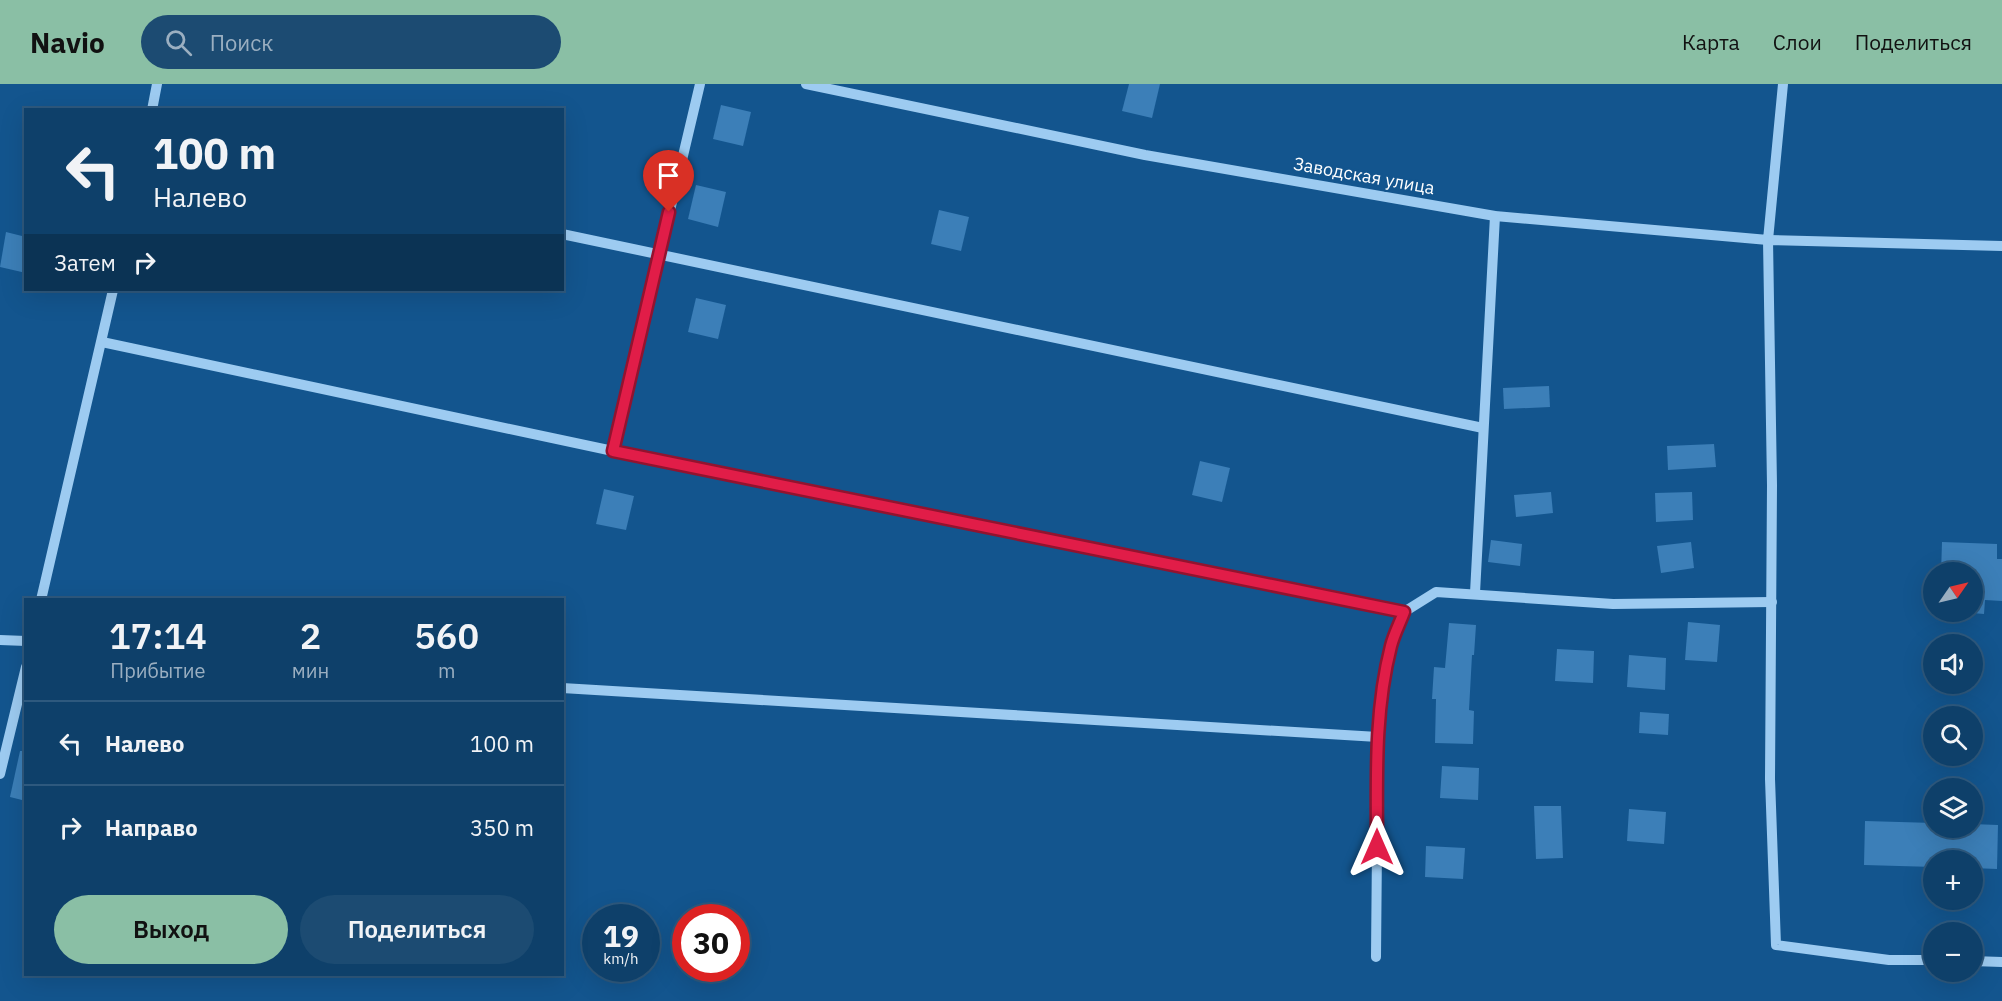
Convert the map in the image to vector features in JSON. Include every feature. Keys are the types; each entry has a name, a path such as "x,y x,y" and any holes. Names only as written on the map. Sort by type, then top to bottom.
{"street":[{"path":"152,108 157,84"},
{"path":"613,451 700,84"},
{"name":"Заводская улица","path":"806,84 1145,155 1495,216 1768,240 2002,246"},
{"path":"1783,84 1768,240 1772,485 1770,779 1776,945 1889,960 1923,960"},
{"path":"1474,593 1495,216"},
{"path":"564,234 1483,428"},
{"path":"41,598 113,291"},
{"path":"102,342 613,451 1404,612"},
{"path":"1376,957 1378,737 1381,702 1391,645 1404,612 1436,592 1613,604 1772,602"},
{"path":"0,640 24,641"},
{"path":"0,774 24,675"},
{"path":"564,688 1378,737"},
{"path":"1983,961 2002,962"}],"building":[{"path":"1129,84 1160,84 1152,118 1122,111"},
{"path":"721,105 751,112 743,146 713,139"},
{"path":"696,185 726,192 718,227 688,219"},
{"path":"939,210 969,217 961,251 931,244"},
{"path":"6,232 24,236 24,273 0,267"},
{"path":"696,298 726,305 718,339 688,332"},
{"path":"1549,386 1550,407 1504,409 1503,388"},
{"path":"1714,444 1716,467 1668,470 1667,446"},
{"path":"1200,461 1230,468 1222,502 1192,495"},
{"path":"604,489 634,496 626,530 596,524"},
{"path":"1551,492 1553,513 1516,517 1514,495"},
{"path":"1692,492 1693,520 1656,522 1655,493"},
{"path":"1491,540 1522,544 1520,566 1488,562"},
{"path":"1691,542 1694,568 1661,573 1657,546"},
{"path":"1942,542 1997,544 1997,559 2002,559 2002,601 1985,600 1983,614 1983,562 1941,562"},
{"path":"1688,622 1720,625 1717,662 1685,660"},
{"path":"1449,623 1476,625 1469,710 1474,711 1473,744 1435,743 1436,699 1432,699 1434,667 1445,668"},
{"path":"1557,649 1594,651 1593,683 1555,681"},
{"path":"1629,655 1666,658 1665,690 1627,687"},
{"path":"1640,712 1669,714 1668,735 1639,733"},
{"path":"20,751 24,751 24,800 10,797"},
{"path":"1442,766 1479,768 1478,800 1440,798"},
{"path":"1534,806 1561,806 1563,858 1536,859"},
{"path":"1629,809 1666,812 1664,844 1627,841"},
{"path":"1865,821 1923,823 1923,838 1983,838 1983,824 1998,825 1997,869 1983,868 1983,850 1923,850 1923,867 1864,865"},
{"path":"1426,846 1465,848 1463,879 1425,877"}],"route":[{"path":"669,212 613,451 1404,612 1391,645 1381,702 1378,737 1377,847"}]}
